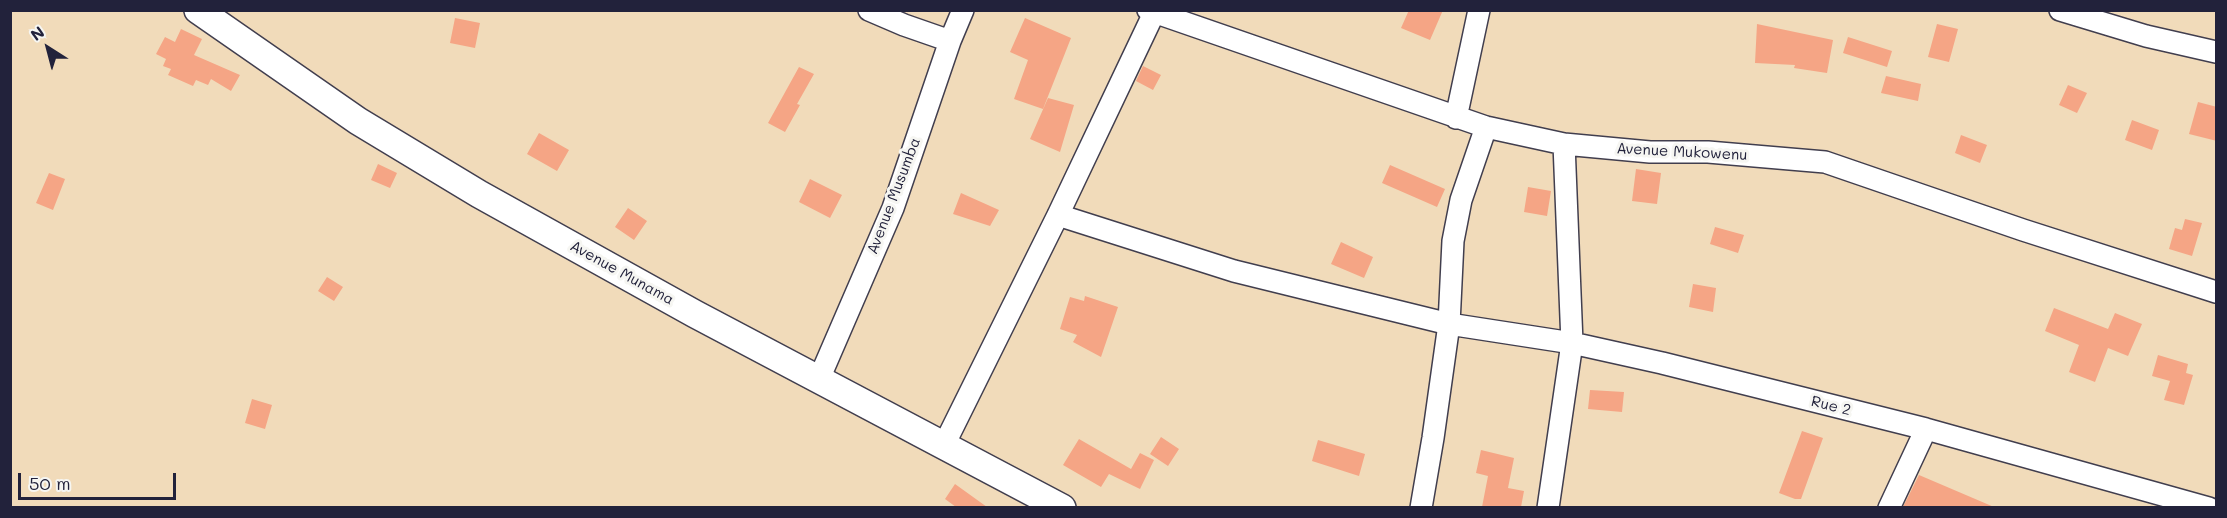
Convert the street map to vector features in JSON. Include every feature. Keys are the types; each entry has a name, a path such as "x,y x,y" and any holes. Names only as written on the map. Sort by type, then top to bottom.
{"street":[{"name":"Avenue Munama","path":"198,10 358,121 478,194 944,445 1047,504"},
{"path":"869,10 904,26 950,41"},
{"name":"Avenue Musumba","path":"819,379 893,208 950,41 963,10"},
{"path":"1456,118 1479,10"},
{"path":"2060,10 2146,36 2217,52"},
{"path":"944,445 1058,215 1151,12"},
{"name":"Avenue Mukowenu","path":"1151,12 1486,127 1564,144 1650,152 1708,152 1825,162 2023,230 2217,292"},
{"path":"1420,507 1433,438 1449,324 1453,241 1461,200 1486,127"},
{"path":"1548,507 1572,343 1564,144"},
{"name":"Rue 2","path":"1058,215 1234,271 1449,324 1572,343 1662,363 1926,429 2209,507"},
{"path":"1889,507 1926,429"}],"building":[{"path":"1409,10 1443,10 1430,40 1401,28"},
{"path":"455,18 480,23 475,48 450,43"},
{"path":"1025,18 1071,38 1043,109 1014,99 1028,60 1010,52"},
{"path":"1757,24 1833,40 1827,73 1794,68 1795,65 1755,63"},
{"path":"1937,24 1958,29 1949,62 1928,57"},
{"path":"181,29 202,39 194,55 240,75 231,91 211,79 208,85 196,80 193,86 168,75 171,69 163,66 166,59 156,54 165,37 175,42"},
{"path":"1848,37 1892,51 1887,67 1843,53"},
{"path":"1143,66 1161,75 1153,90 1136,81"},
{"path":"799,67 814,74 785,132 768,123"},
{"path":"1886,76 1921,84 1918,101 1881,93"},
{"path":"2068,85 2087,93 2077,113 2059,105"},
{"path":"1048,98 1074,105 1060,152 1030,139"},
{"path":"2198,102 2217,107 2217,141 2189,134"},
{"path":"2132,120 2159,130 2152,150 2125,140"},
{"path":"539,133 569,150 557,171 527,154"},
{"path":"1961,135 1987,145 1980,163 1955,153"},
{"path":"378,164 397,173 390,188 371,180"},
{"path":"1390,165 1445,189 1437,207 1382,183"},
{"path":"1636,169 1661,173 1657,204 1632,201"},
{"path":"49,173 65,179 53,210 36,203"},
{"path":"810,179 842,195 830,218 799,202"},
{"path":"1528,187 1551,191 1547,216 1524,212"},
{"path":"961,193 999,210 990,226 953,214"},
{"path":"628,208 647,221 634,240 615,227"},
{"path":"2185,219 2202,223 2192,256 2169,249 2175,228 2182,230"},
{"path":"1715,227 1744,235 1738,253 1710,244"},
{"path":"1341,242 1373,257 1364,278 1331,264"},
{"path":"327,277 343,287 334,301 318,291"},
{"path":"1693,284 1716,288 1713,312 1689,307"},
{"path":"1085,296 1118,307 1101,357 1073,342 1077,335 1060,329 1070,297 1084,301"},
{"path":"2054,308 2108,329 2115,313 2142,324 2128,356 2108,348 2095,382 2069,372 2079,345 2045,331"},
{"path":"2158,355 2188,364 2186,373 2193,375 2184,405 2164,400 2170,381 2152,376"},
{"path":"1590,390 1624,392 1622,412 1588,409"},
{"path":"252,399 272,405 265,429 245,423"},
{"path":"1802,431 1823,438 1801,499 1795,499 1779,493"},
{"path":"1161,437 1179,449 1168,466 1150,454"},
{"path":"1079,439 1131,469 1140,453 1154,460 1140,489 1109,474 1101,487 1063,465"},
{"path":"1318,440 1365,454 1359,476 1312,461"},
{"path":"1481,450 1514,458 1508,488 1524,491 1521,507 1482,507 1488,476 1476,473"},
{"path":"1919,475 1994,507 1903,507"},
{"path":"955,484 987,507 956,507 945,499"}]}
